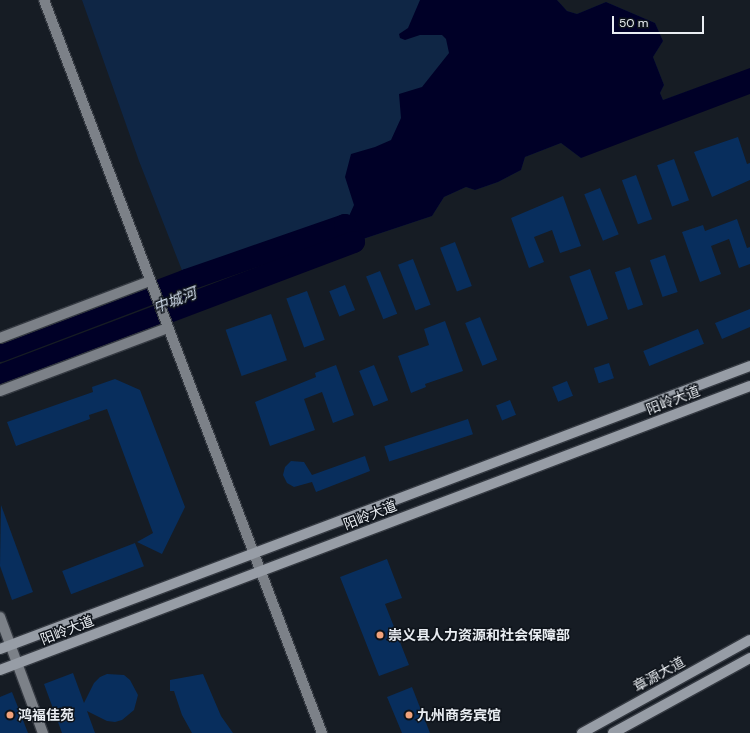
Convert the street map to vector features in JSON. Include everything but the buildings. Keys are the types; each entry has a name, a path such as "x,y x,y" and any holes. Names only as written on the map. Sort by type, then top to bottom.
{"main road":[{"name":"阳岭大道","path":"0,649 256,554 750,366"},
{"name":"阳岭大道","path":"0,670 750,386"},
{"name":"章源大道","path":"582,733 750,640"},
{"path":"613,733 750,658"}],"street":[{"path":"44,0 166,324 256,554 322,733"},
{"path":"0,338 152,286"},
{"path":"0,391 166,324"},
{"path":"0,617 43,733"}],"shaded area":[{"path":"82,0 557,0 567,11 577,14 606,2 655,23 663,41 653,57 664,85 660,93 663,100 719,80 581,158 561,143 525,157 521,170 498,182 475,190 466,187 444,197 432,216 354,242 345,225 185,278 139,161"},
{"path":"420,0 557,0 567,11 577,14 606,2 655,23 663,41 653,57 664,85 660,93 663,100 750,68 750,94 581,158 561,143 525,157 521,170 498,182 475,190 466,187 444,197 432,216 354,242 345,225 354,205 345,177 351,154 375,147 391,140 401,118 399,94 422,87 449,53 446,39 442,35 420,35 405,40 400,38 399,34 408,28"}],"waterway":[{"name":"中城河","path":"0,351 187,280 345,225 354,242 0,376"}],"place":[{"name":"崇义县人力资源和社会保障部","path":"380,635"},
{"name":"鸿福佳苑","path":"10,715"},
{"name":"九州商务宾馆","path":"409,715"}]}
